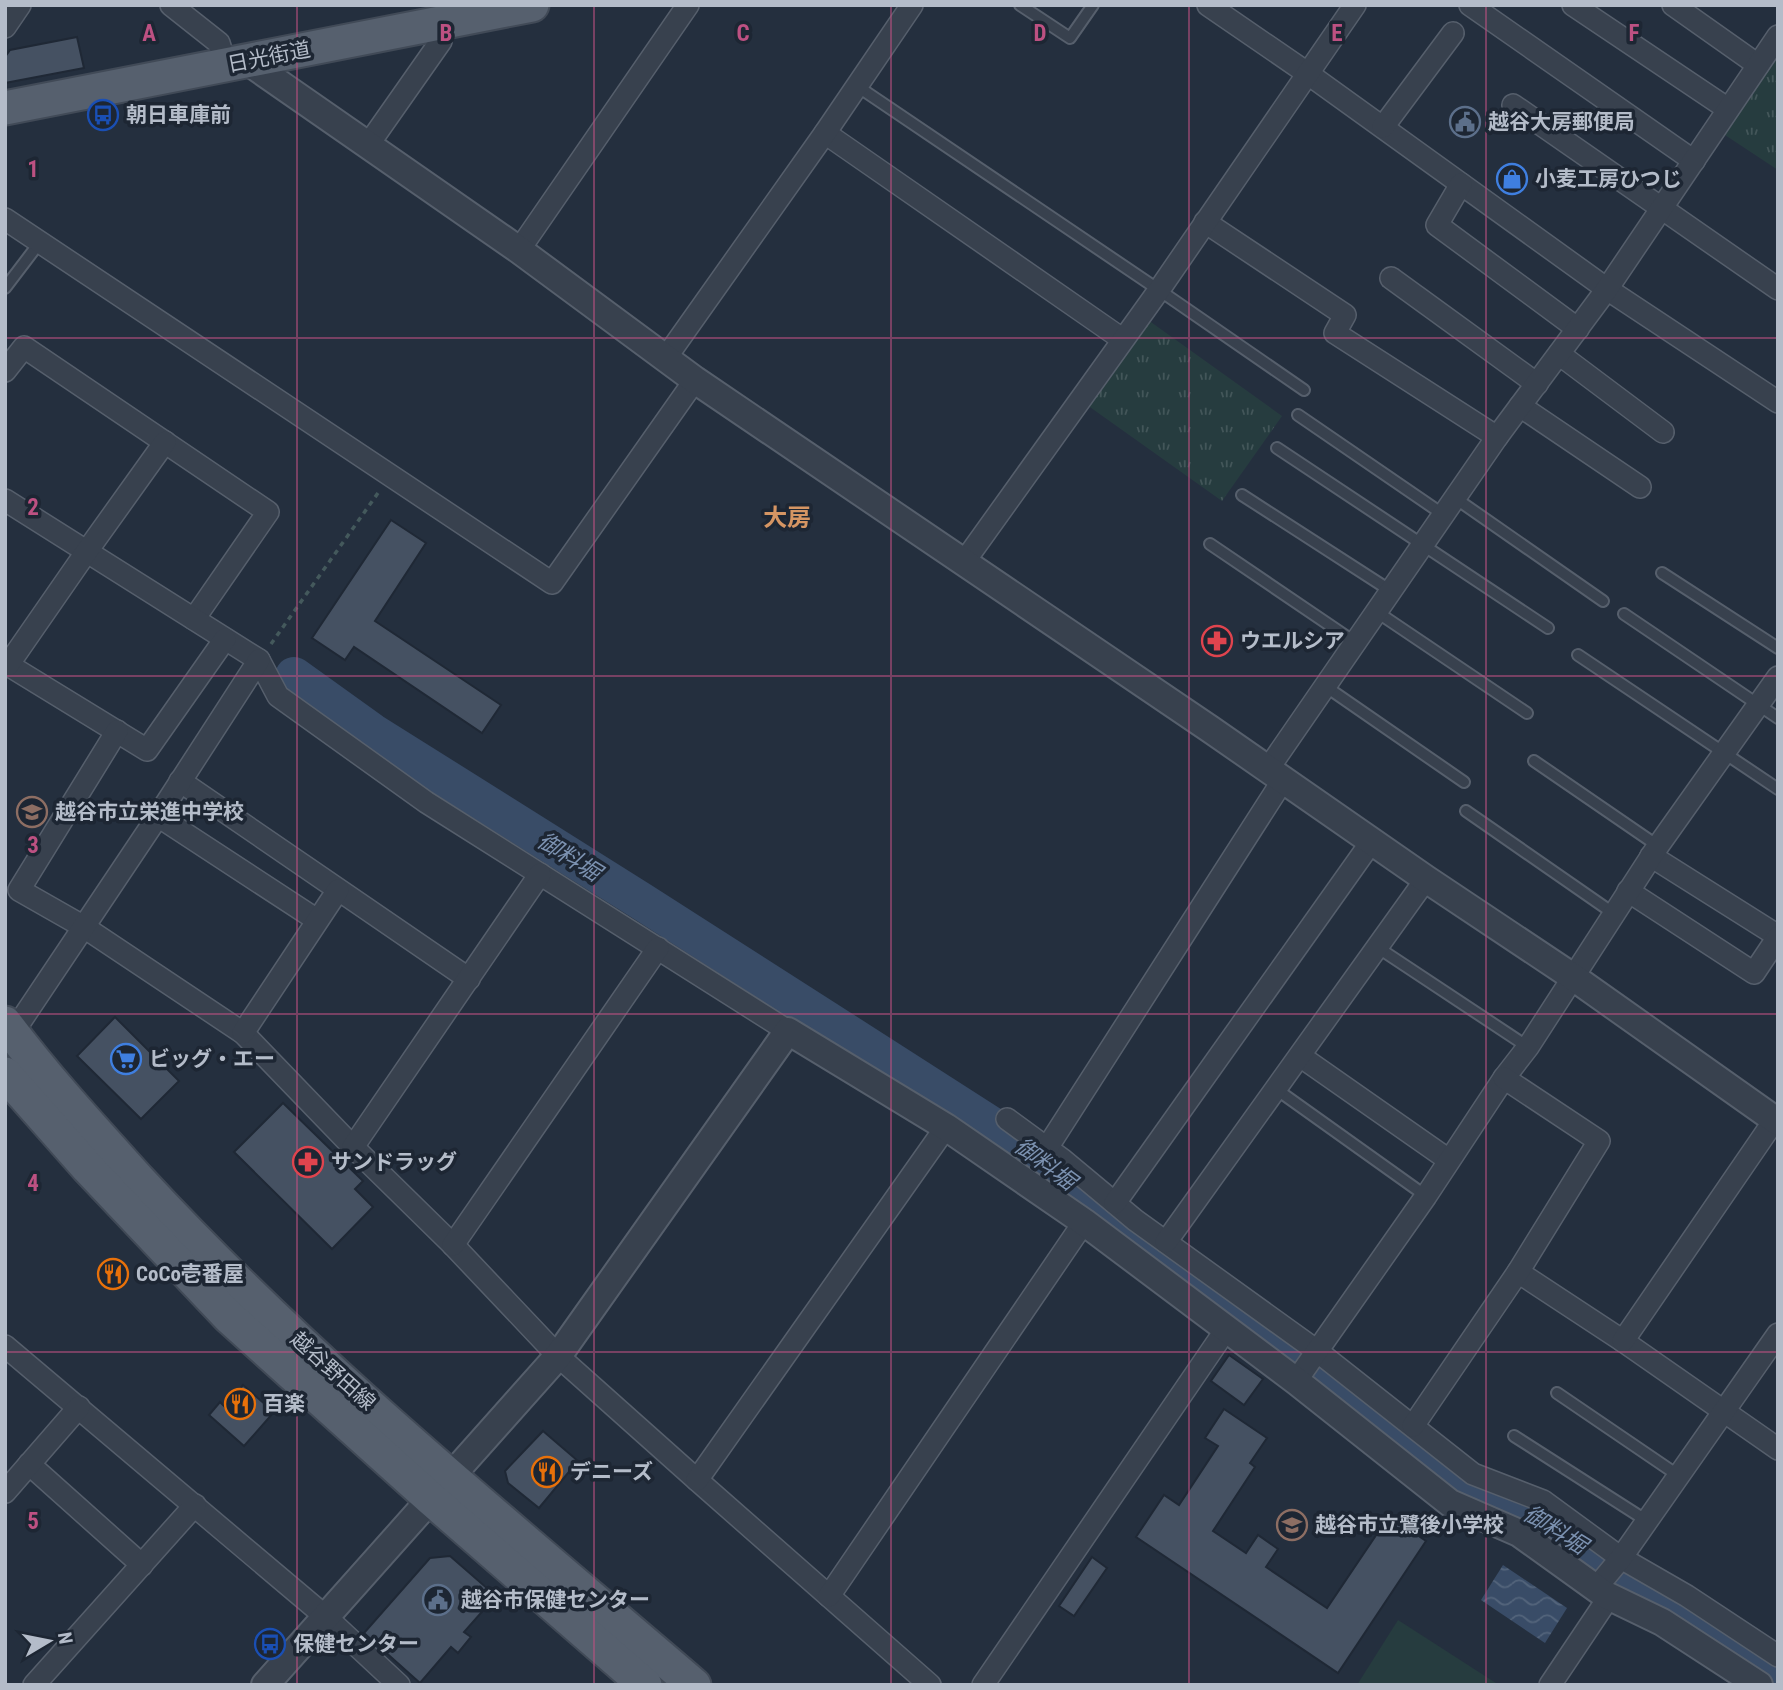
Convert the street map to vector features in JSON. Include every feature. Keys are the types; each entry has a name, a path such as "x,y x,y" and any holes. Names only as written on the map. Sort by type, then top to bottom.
{"main road":[{"name":"日光街道","path":"5,108 437,24 479,10 532,5"},
{"name":"越谷野田線","path":"8,1033 194,1239 273,1317 352,1389 440,1487 645,1685"},
{"name":"越谷野田線","path":"5,1074 88,1168 229,1317 440,1487 694,1685"}],"street":[{"path":"171,5 219,43 237,64 368,145 519,250 695,380 1573,977 1777,1119 1623,1341"},
{"path":"519,250 688,5"},
{"path":"665,359 912,5"},
{"path":"1208,5 1607,289 1778,402"},
{"path":"964,562 1159,289 1355,5"},
{"path":"1470,5 1694,161"},
{"path":"1573,5 1728,109"},
{"path":"1673,5 1758,65"},
{"path":"368,145 441,41 437,24"},
{"path":"1383,127 1453,33"},
{"path":"1047,1148 1275,775 1325,686 1497,437 1607,289 1778,36"},
{"path":"1513,105 1778,289"},
{"path":"825,133 1122,339"},
{"path":"1461,184 1437,225 1578,329"},
{"path":"5,219 552,583 695,380"},
{"path":"1205,222 1345,315 1335,333 1497,437"},
{"path":"1391,278 1537,384"},
{"path":"5,371 24,347 268,512 194,619"},
{"path":"1559,354 1663,432"},
{"path":"1520,406 1640,487"},
{"path":"165,442 7,664 147,750 225,639"},
{"path":"5,500 259,660 278,696 426,802 788,1031 946,1127 1084,1222 1298,1378 1450,1503 1610,1576 1687,1596 1778,1656"},
{"path":"8,1033 84,927 259,660"},
{"path":"1298,1378 1528,1047 1655,851 1778,677"},
{"path":"117,731 19,890 84,927 243,1033 453,1245 558,1356 930,1685"},
{"path":"180,781 468,979"},
{"path":"158,816 317,920"},
{"path":"1115,1203 1372,841"},
{"path":"1628,891 1754,973 1778,937 1655,851"},
{"path":"353,1147 540,874"},
{"path":"1166,1242 1426,879"},
{"path":"243,1033 338,890"},
{"path":"453,1245 658,948"},
{"path":"265,1685 558,1356 788,1031"},
{"path":"1300,1056 1443,1156"},
{"path":"1413,1426 1518,1272 1599,1141 1504,1078"},
{"path":"1007,1119 1135,1220 1413,1426 1473,1474 1543,1500 1610,1576 1662,1622 1759,1685"},
{"path":"696,1480 946,1127"},
{"path":"829,1596 1084,1222"},
{"path":"1518,1272 1778,1449"},
{"path":"983,1685 1227,1328"},
{"path":"1550,1685 1610,1576 1778,1334"},
{"path":"5,1346 326,1617 399,1685"},
{"path":"6,1490 79,1407"},
{"path":"29,1464 142,1565"},
{"path":"34,1685 195,1506"}],"lane":[{"path":"1020,5 1070,38 1093,5"},
{"path":"857,86 1304,390"},
{"path":"5,288 40,243"},
{"path":"1298,415 1603,601"},
{"path":"1277,448 1548,628"},
{"path":"1242,495 1391,591"},
{"path":"1210,544 1356,643"},
{"path":"1662,573 1778,648"},
{"path":"1377,612 1527,713"},
{"path":"1624,614 1778,718"},
{"path":"1578,655 1778,789"},
{"path":"1325,686 1464,782"},
{"path":"1534,761 1655,851"},
{"path":"1466,811 1613,913"},
{"path":"1377,947 1528,1047"},
{"path":"1276,1089 1426,1196"},
{"path":"1557,1393 1679,1476"},
{"path":"1514,1436 1647,1521"}],"path":[{"path":"259,660 390,476"}],"green space":[{"path":"1778,56 1778,170 1725,135"},
{"path":"1148,320 1282,416 1222,501 1087,405"},
{"path":"1398,1620 1499,1685 1357,1685"}],"water":[{"path":"1503,1565 1567,1608 1545,1643 1481,1600"}],"building":[{"path":"77,37 84,68 5,83 5,57 10,50"},
{"path":"391,520 426,543 375,621 501,705 482,733 354,647 345,660 312,638"},
{"path":"115,1017 179,1081 141,1119 77,1056"},
{"path":"283,1103 363,1181 355,1189 373,1207 332,1249 234,1152"},
{"path":"1229,1355 1263,1379 1244,1405 1211,1381"},
{"path":"243,1385 274,1412 244,1446 209,1415 220,1402 225,1407"},
{"path":"1224,1409 1267,1438 1250,1463 1255,1467 1213,1531 1246,1553 1258,1535 1278,1549 1266,1567 1327,1608 1389,1516 1426,1541 1338,1673 1136,1537 1164,1495 1179,1505 1218,1446 1205,1438"},
{"path":"543,1431 578,1461 539,1508 508,1483 505,1471"},
{"path":"450,1556 496,1596 464,1632 471,1637 458,1653 451,1647 420,1683 364,1633 430,1558"},
{"path":"1092,1557 1107,1568 1074,1616 1059,1606"}],"waterway":[{"name":"御料堀","path":"294,676 372,732 1022,1145 1279,1342 1459,1485 1521,1507 1655,1591 1778,1675"}],"place":[{"name":"朝日車庫前","path":"103,115"},
{"name":"越谷大房郵便局","path":"1465,122"},
{"name":"小麦工房ひつじ","path":"1512,179"},
{"name":"ウエルシア","path":"1217,641"},
{"name":"越谷市立栄進中学校","path":"32,812"},
{"name":"ビッグ・エー","path":"126,1059"},
{"name":"サンドラッグ","path":"308,1162"},
{"name":"CoCo壱番屋","path":"113,1274"},
{"name":"百楽","path":"240,1404"},
{"name":"デニーズ","path":"547,1472"},
{"name":"越谷市立鷺後小学校","path":"1292,1525"},
{"name":"越谷市保健センター","path":"438,1600"},
{"name":"保健センター","path":"270,1644"}],"district":[{"name":"大房","path":"787,518"}]}
